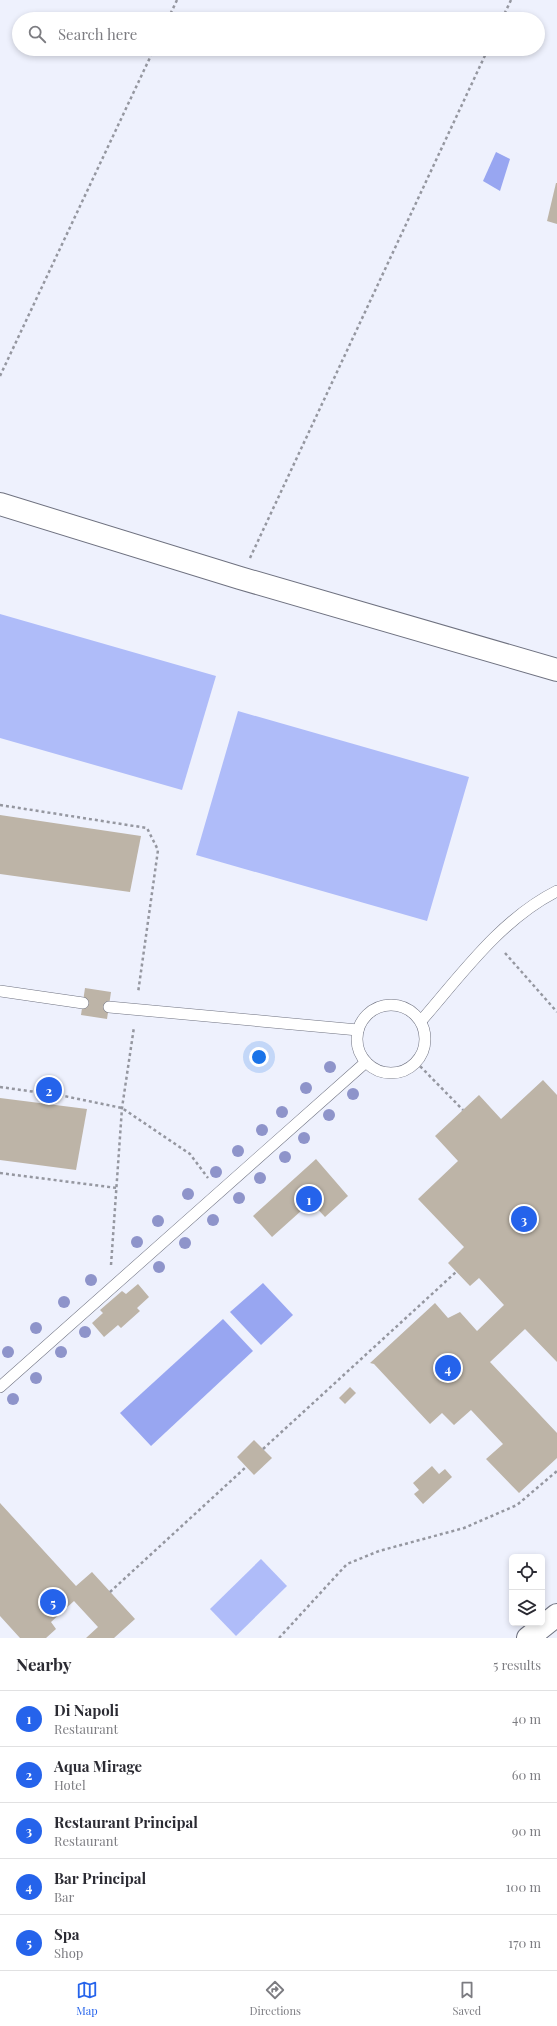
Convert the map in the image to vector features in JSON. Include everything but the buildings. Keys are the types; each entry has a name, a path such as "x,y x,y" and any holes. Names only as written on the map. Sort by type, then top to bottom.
{"main road":[{"path":"0,504 240,578 557,670"},
{"path":"528,1638 557,1615"}],"lane":[{"path":"420,1021 493,939 536,901 557,891"},
{"path":"0,991 83,1003"},
{"path":"384,1005 405,1007 420,1021 425,1034 424,1049 416,1062 406,1070 392,1073 378,1070 366,1062 359,1050 358,1030 365,1016 370,1011 384,1005"},
{"path":"109,1007 358,1030"},
{"path":"0,1387 218,1191 366,1062"}],"path":[{"path":"171,12 177,0"},
{"path":"505,12 511,0"},
{"path":"0,376 151,56"},
{"path":"240,578 485,56"},
{"path":"493,939 557,1012"},
{"path":"416,1062 463,1110"},
{"path":"0,1087 64,1096 122,1108 190,1154 218,1191"},
{"path":"0,1173 117,1188"},
{"path":"264,1449 456,1272"},
{"path":"110,1592 246,1467"},
{"path":"279,1638 347,1564 379,1552 464,1528 517,1505 557,1471"}],"shaded area":[{"path":"496,152 510,159 500,191 483,181"},
{"path":"0,614 216,676 182,790 0,738"},
{"path":"238,711 469,777 427,921 196,855"},
{"path":"263,1283 293,1315 261,1345 230,1312"},
{"path":"223,1319 253,1351 151,1446 120,1413"},
{"path":"261,1559 287,1586 236,1636 210,1609"}],"place":[{"name":"Aqua Mirage","path":"49,1090"},
{"name":"Di Napoli","path":"309,1199"},
{"name":"Restaurant Principal","path":"524,1219"},
{"name":"Bar Principal","path":"448,1368"},
{"name":"Spa","path":"53,1602"}]}
